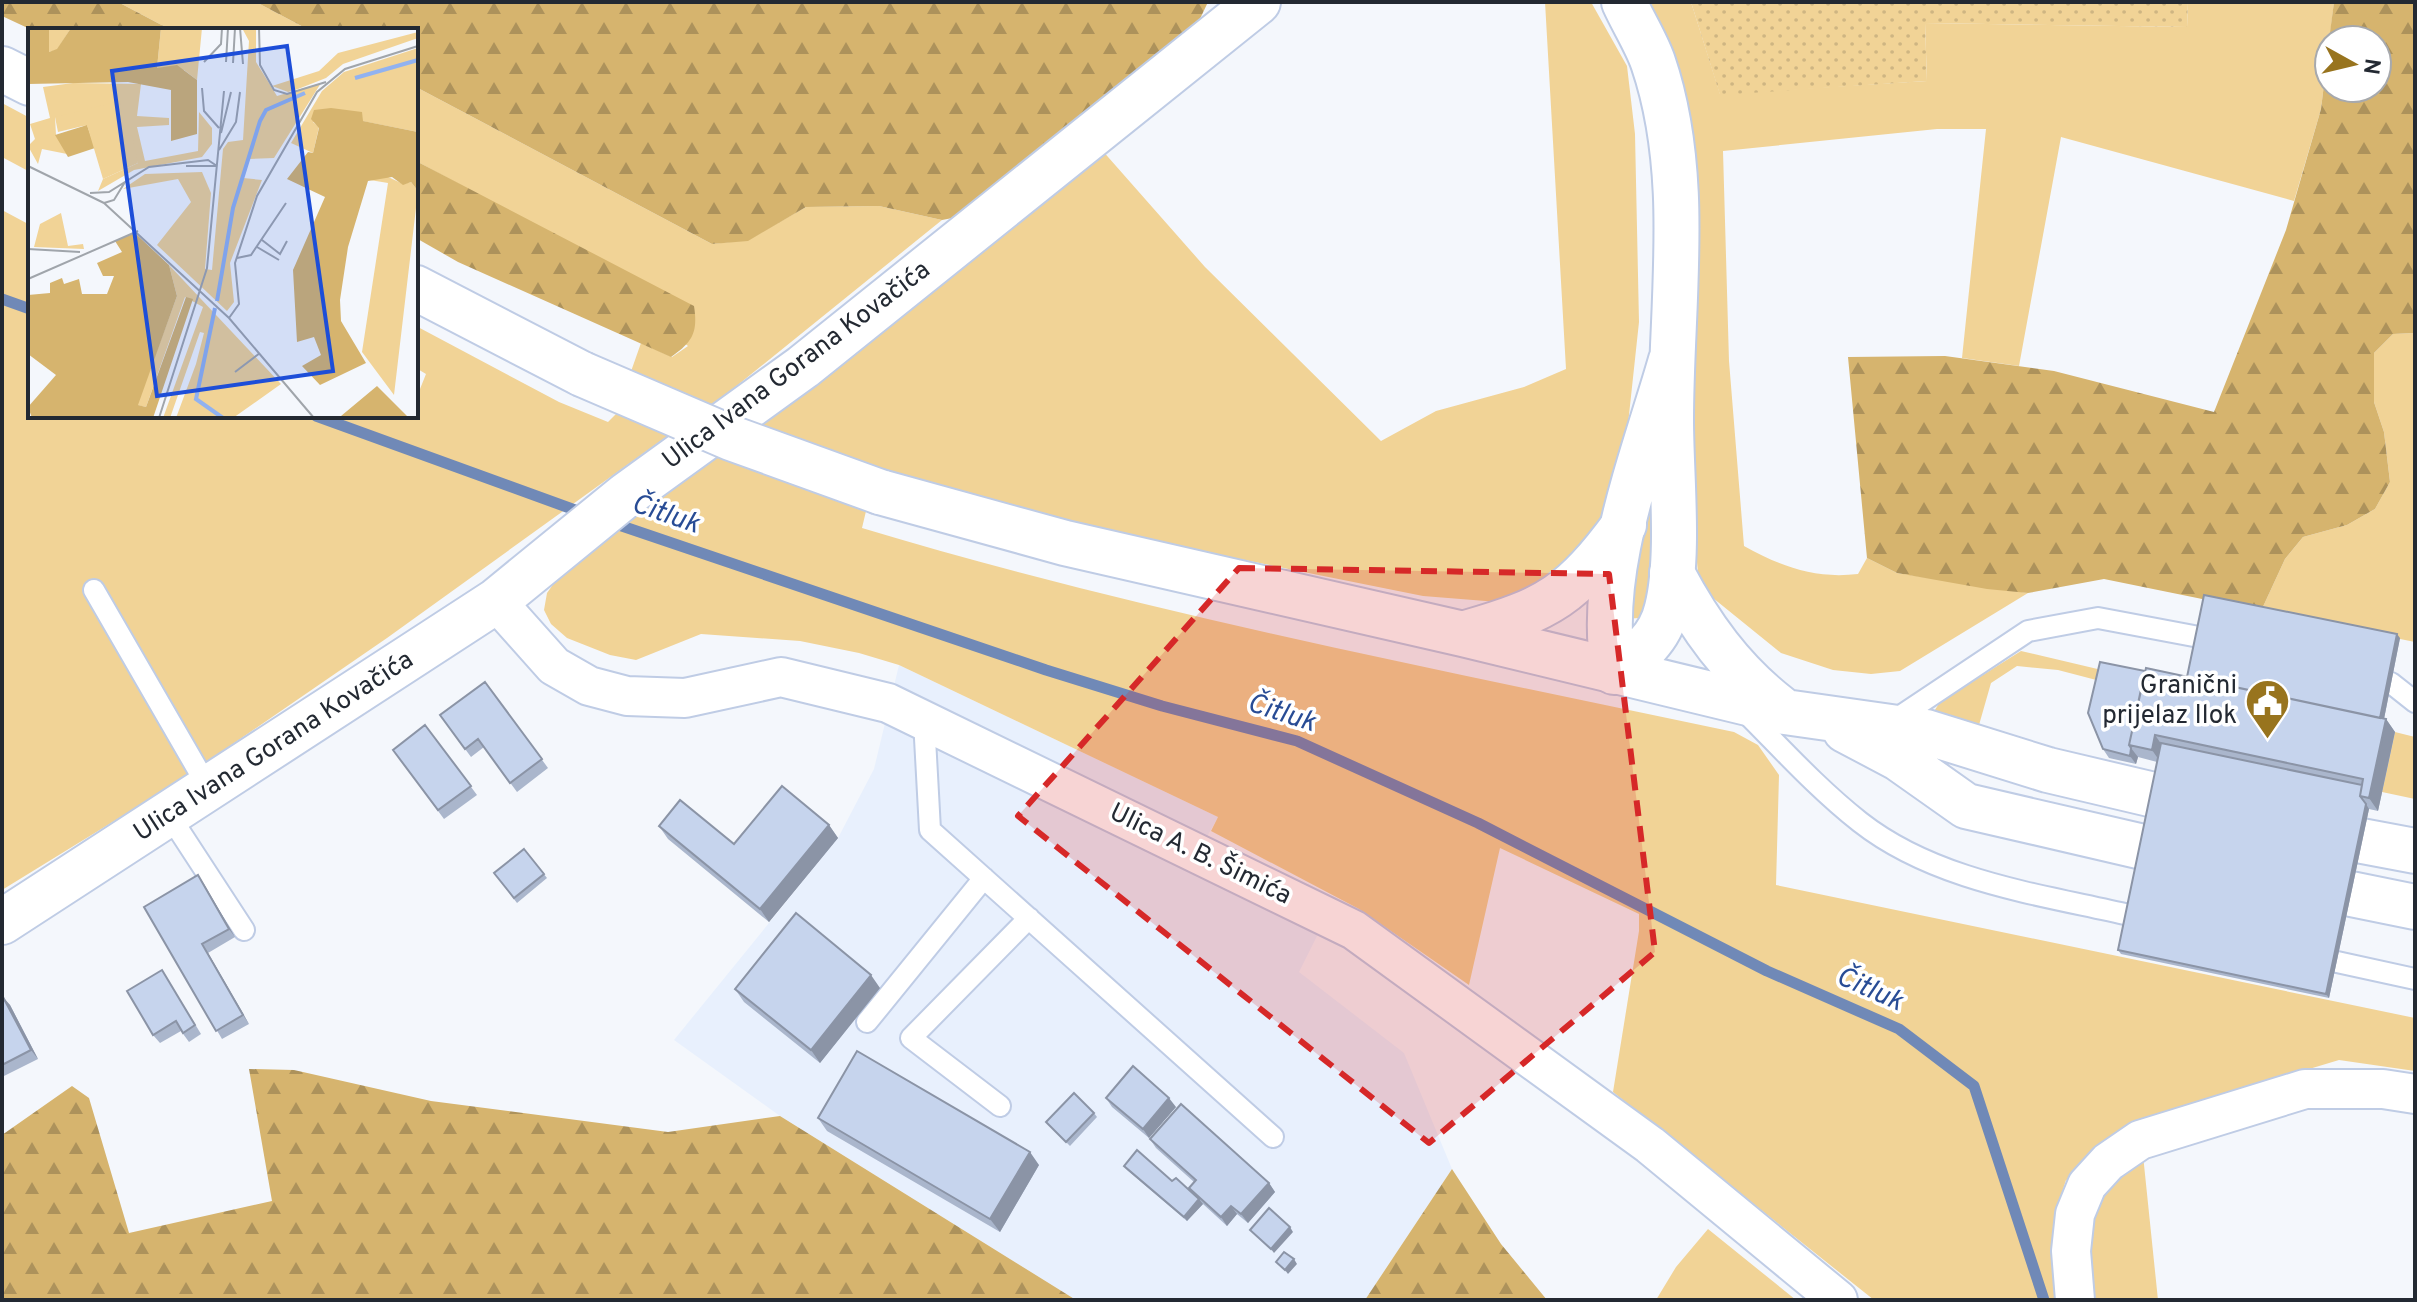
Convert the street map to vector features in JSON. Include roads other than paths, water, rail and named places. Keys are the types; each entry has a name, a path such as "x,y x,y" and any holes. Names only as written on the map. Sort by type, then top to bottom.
{"main road":[{"name":"Ulica Ivana Gorana Kovačića","path":"2,922 496,601 626,495 803,367 1223,16 1258,2"},
{"path":"1614,672 1642,653 1657,633 1667,609 1672,573 1671,360 1676,174 1667,117 1653,61 1624,7"},
{"path":"2,69 28,82"},
{"path":"418,289 582,374 731,438 880,492 1065,543 1803,716 1888,724 1926,732 2048,770 2154,795"},
{"path":"1614,672 1609,614 1624,525 1671,360"},
{"path":"1463,634 1518,618 1562,596 1597,561 1624,525"},
{"path":"1672,573 1723,655 1754,688 1803,716 1898,758 1966,806 2143,847"},
{"path":"2362,841 2415,851"},
{"path":"2351,894 2415,907"}],"street":[{"name":"Ulica A. B. Šimića","path":"496,601 554,666 589,686 627,696 685,698 781,677 888,703 1354,930 1650,1145 1838,1300"},
{"path":"2075,1300 2071,1251 2075,1214 2087,1185 2101,1169 2140,1140 2305,1089 2383,1089 2415,1094"}],"lane":[{"path":"94,590 209,789"},
{"path":"1888,724 2028,631 2098,618 2199,637"},
{"path":"2391,683 2415,702"},
{"path":"1734,700 1819,786 1862,824 1915,856 1981,881 2129,915"},
{"path":"924,720 930,830 1273,1137"},
{"path":"169,815 244,930"},
{"path":"867,1022 984,878"},
{"path":"1000,1106 911,1038 1029,918"},
{"path":"2337,962 2415,979"}],"waterway":[{"name":"Čitluk","path":"2,299 28,308"},
{"name":"Čitluk","path":"322,418 586,514"},
{"name":"Čitluk","path":"610,522 1046,670 1162,706 1297,741 1478,823 1767,971 1899,1029 1974,1086 2044,1300"}],"place":[{"name":"Granični prijelaz Ilok","path":"2268,740"}]}
